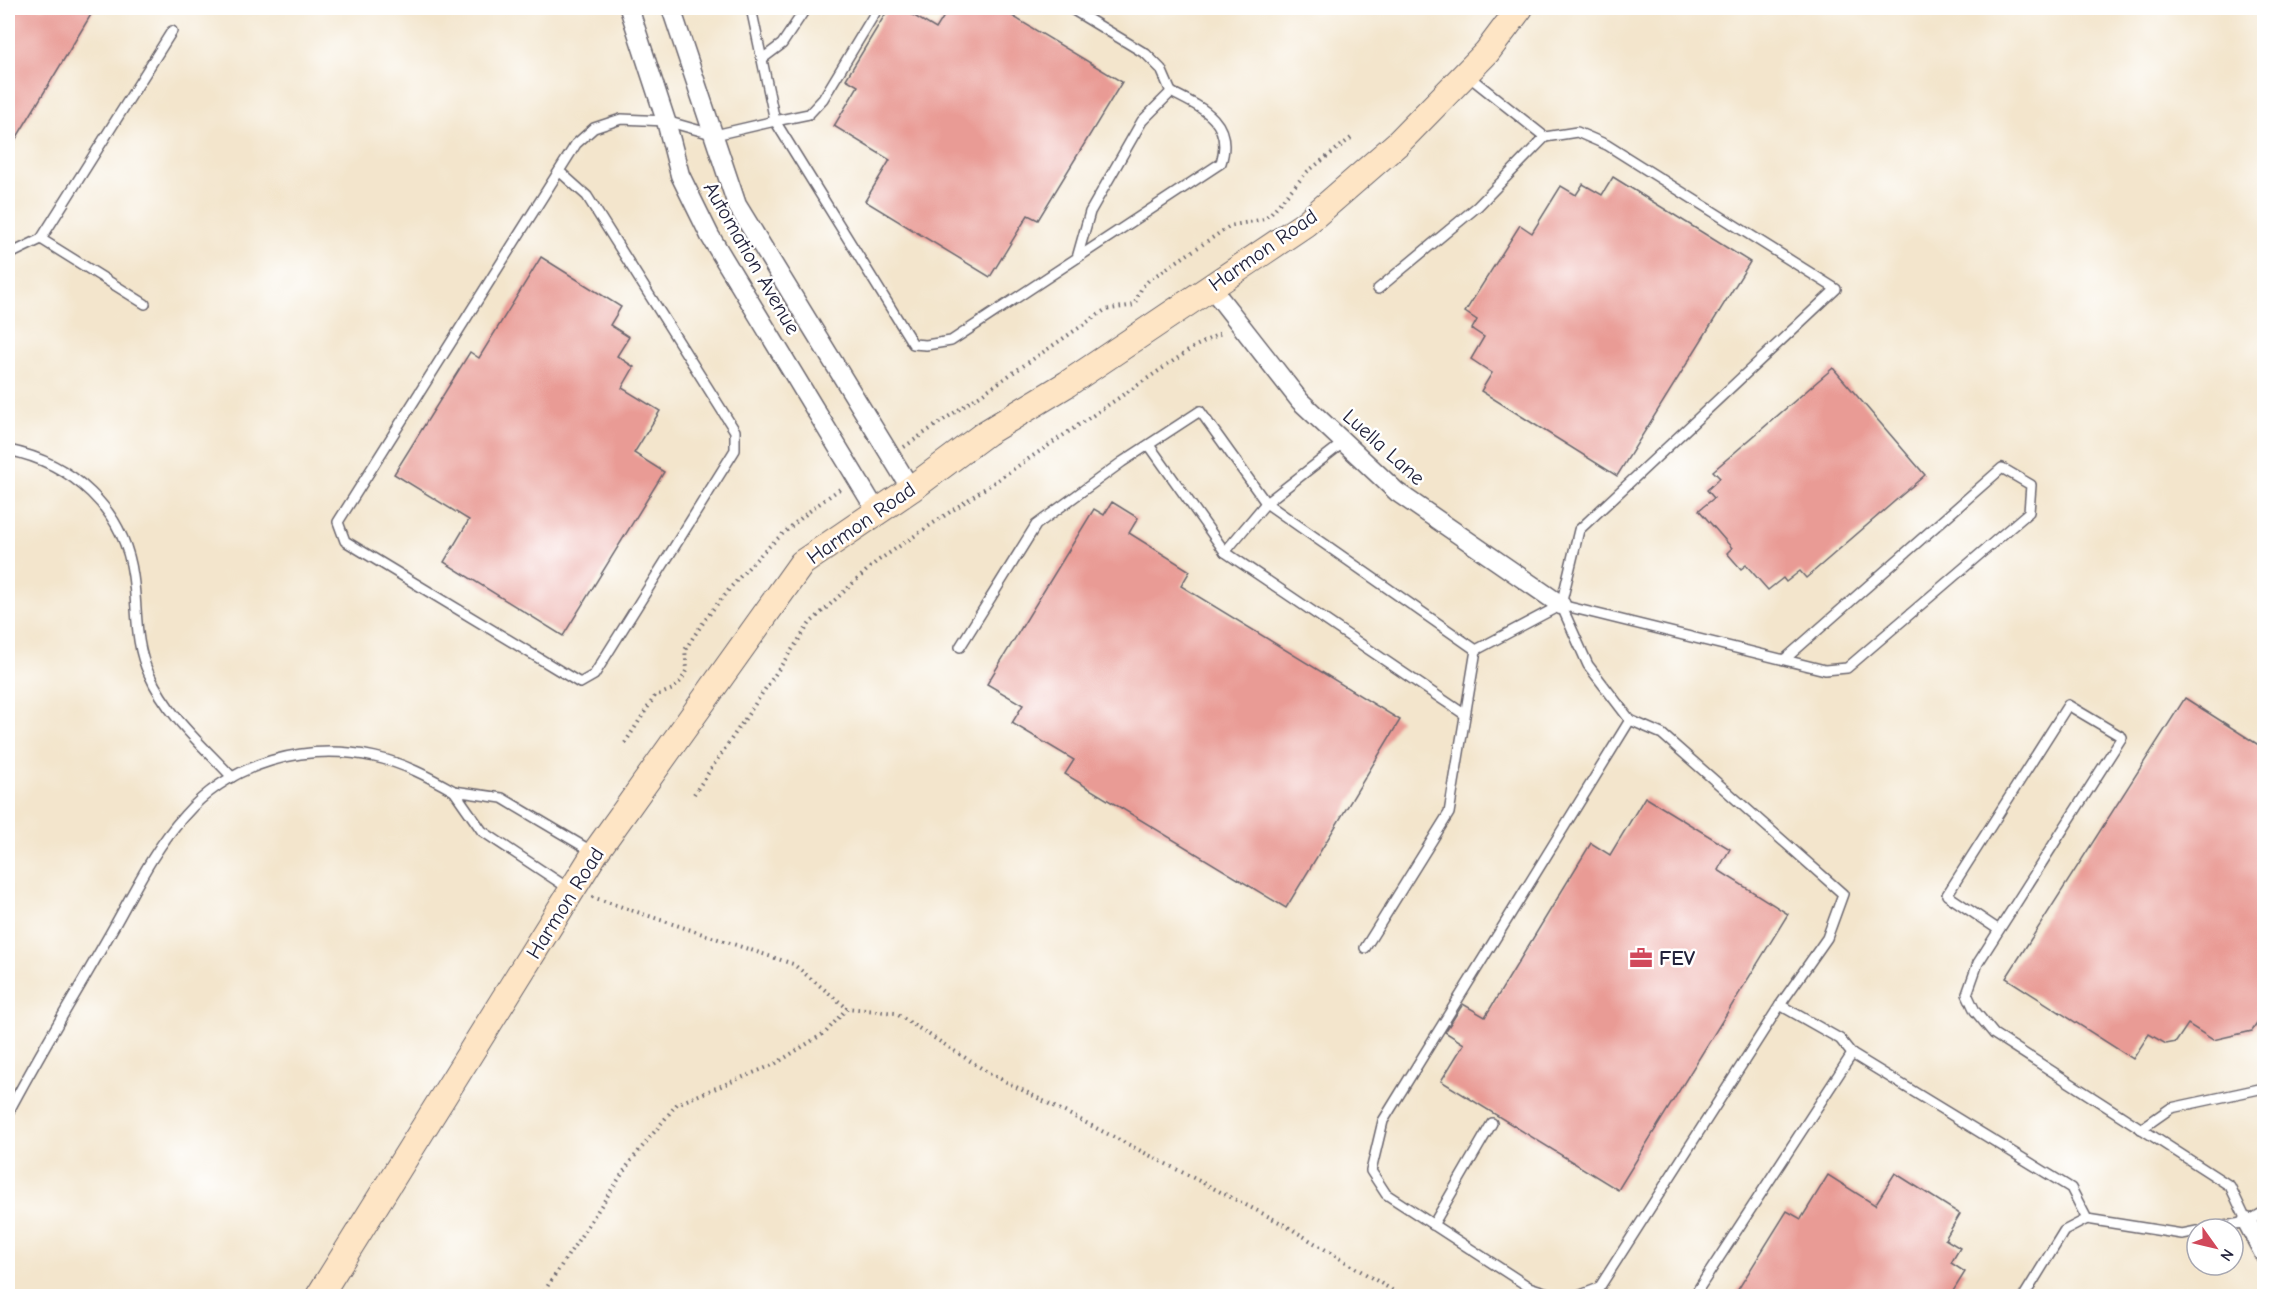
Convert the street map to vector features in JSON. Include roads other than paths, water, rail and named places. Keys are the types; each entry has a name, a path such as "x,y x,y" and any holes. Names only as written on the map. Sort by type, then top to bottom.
{"street":[{"name":"Automation Avenue","path":"629,8 666,121 680,175 710,236 878,512"},
{"name":"Automation Avenue","path":"671,8 737,205 911,489"},
{"name":"Harmon Road","path":"319,1296 595,853 802,563 911,489 986,433 1067,384 1210,286 1305,225 1398,143 1487,52 1520,8"},
{"name":"Luella Lane","path":"1210,286 1300,400 1397,492 1561,605"},
{"path":"2247,1222 2265,1254"}],"lane":[{"path":"751,8 775,121 913,344 926,345 951,340 1221,163 1226,147 1221,126 1197,105 1171,92 1161,69 1146,54 1070,8"},
{"path":"762,59 782,44 806,8"},
{"path":"560,171 587,196 735,431 735,450 594,675 580,683 345,542 338,522 576,144 594,128 621,119 666,121 715,135 809,114 823,99 878,8"},
{"path":"8,255 41,239 172,31"},
{"path":"1466,74 1545,137"},
{"path":"1077,258 1090,212 1142,121 1171,92"},
{"path":"1378,289 1478,206 1545,137 1577,132 1607,145 1836,289 1580,530 1561,605 1588,665 1630,720 1662,734 1843,894 1827,938 1780,1005 1599,1288 1578,1296"},
{"path":"41,239 145,304"},
{"path":"960,647 1036,525 1200,411 1266,503 1476,650"},
{"path":"1225,552 1266,503 1344,442"},
{"path":"1149,445 1225,552 1464,714"},
{"path":"8,450 30,454 70,473 107,509 128,553 134,577 136,627 148,674 176,717 232,777"},
{"path":"1476,650 1561,605 1826,670 1847,668 2029,512 2031,485 2002,468 1785,659"},
{"path":"1365,948 1449,813 1476,650"},
{"path":"1999,930 1947,896 2068,705 2122,737 1978,963 1968,994 1975,1011 1994,1034 2229,1186 2247,1222 2265,1212"},
{"path":"1557,1296 1529,1287 1386,1194 1371,1171 1383,1121 1630,720"},
{"path":"8,1113 166,839 206,794 232,777 286,756 316,752 346,752 398,764 454,791 502,798 595,853"},
{"path":"454,791 482,831 572,891"},
{"path":"1780,1005 1840,1039 1852,1054 2071,1188 2087,1219"},
{"path":"1694,1296 1852,1054"},
{"path":"2141,1129 2171,1108 2265,1088"},
{"path":"1433,1225 1492,1123"},
{"path":"2024,1296 2064,1231 2087,1219 2185,1233"}],"place":[{"name":"FEV","path":"1641,958"}]}
